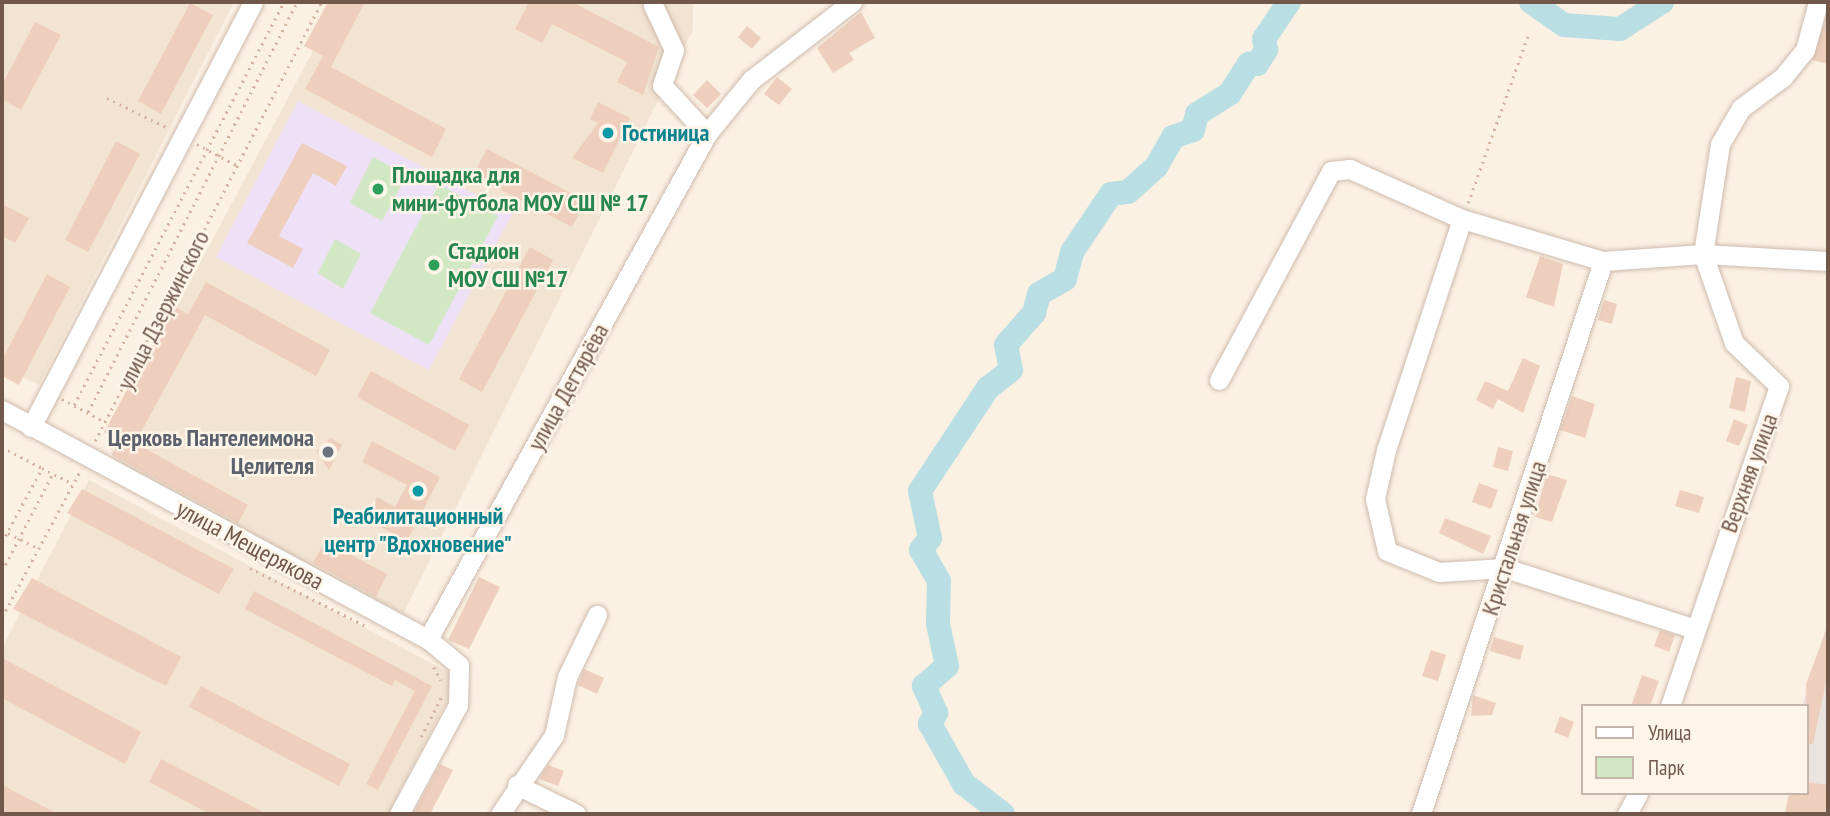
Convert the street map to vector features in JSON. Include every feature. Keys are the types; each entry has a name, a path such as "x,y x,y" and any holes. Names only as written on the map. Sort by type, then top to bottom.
{"street":[{"path":"32,427 253,2"},
{"name":"улица Дегтярёва","path":"428,639 707,134 751,80 852,2"},
{"name":"Верхняя улица","path":"1671,704 1692,628 1779,386 1734,344 1703,254 1720,144 1741,108 1783,76 1805,50 1818,2"},
{"path":"652,3 654,17 673,41 662,85 707,134"},
{"path":"1219,380 1331,171 1350,169 1462,219 1603,261 1703,254 1828,261"},
{"path":"1462,219 1386,450 1375,499 1377,527 1387,551 1439,572 1505,568 1692,628"},
{"name":"Кристальная улица","path":"1421,814 1505,568 1603,261"},
{"name":"улица Мещерякова","path":"2,411 86,459 428,639 460,665 458,705 399,814"},
{"path":"500,814 517,785 554,734 567,677 597,615"},
{"path":"517,785 576,814"},
{"path":"1627,814 1637,795"}],"path":[{"path":"74,405 284,2"},
{"path":"88,412 297,2"},
{"name":"улица Дзержинского","path":"2,617 322,2"},
{"path":"1462,219 1528,35"},
{"path":"107,98 238,166"},
{"path":"49,392 105,422"},
{"path":"2,447 73,484"},
{"path":"2,542 42,468"},
{"path":"2,571 53,473"},
{"path":"2,530 38,548"},
{"path":"250,568 379,632"},
{"path":"418,742 443,694 440,674 427,659"}],"shaded area":[{"path":"2,2 234,2 39,385 2,367"},
{"path":"339,2 693,2 693,30 403,614 115,464 107,438"},
{"path":"298,101 512,214 429,370 216,257"},
{"path":"89,480 459,678 388,814 2,814 2,648"},
{"path":"1828,621 1828,814 1785,814 1789,795 1809,795 1809,704 1803,704"}],"green space":[{"name":"Площадка для мини-футбола МОУ СШ № 17","path":"373,157 407,175 382,221 350,203"},
{"name":"Стадион МОУ СШ №17","path":"439,184 498,216 429,345 370,313"},
{"path":"335,239 361,254 343,289 318,273"}],"building":[{"path":"328,2 365,2 331,67 446,129 432,157 305,89 323,56 304,46"},
{"path":"529,2 572,2 659,47 643,95 617,82 627,62 552,24 542,43 515,29"},
{"path":"190,3 213,15 161,114 138,101"},
{"path":"1828,11 1828,64 1812,60"},
{"path":"861,12 875,38 849,53 854,60 833,73 817,48"},
{"path":"35,22 61,35 21,110 2,99 2,85"},
{"path":"747,26 761,38 752,49 738,37"},
{"path":"777,77 792,89 779,105 764,94"},
{"path":"707,80 721,94 707,108 693,95"},
{"name":"Гостиница","path":"598,102 630,118 603,173 572,158 598,123 590,119"},
{"path":"116,141 140,154 88,252 65,240"},
{"path":"302,143 347,166 336,186 313,173 279,236 303,249 293,268 247,243"},
{"path":"487,149 586,201 572,227 473,175"},
{"path":"2,204 29,218 15,243 2,236"},
{"path":"530,247 553,260 482,392 459,379"},
{"path":"1540,256 1563,264 1554,307 1526,297"},
{"path":"47,274 70,287 19,385 2,376 2,360"},
{"path":"206,282 330,350 316,376 205,315 135,443 248,505 238,523 112,455 120,441 104,432 173,306 188,314"},
{"path":"1604,300 1617,304 1612,324 1598,320"},
{"path":"1523,358 1540,366 1523,413 1498,399 1493,409 1476,400 1485,381 1508,391"},
{"path":"371,371 469,425 455,451 357,397"},
{"path":"1736,377 1751,381 1745,412 1729,408"},
{"path":"1572,396 1595,404 1585,438 1560,430"},
{"path":"1734,419 1748,425 1739,446 1726,441"},
{"name":"Церковь Пантелеимона Целителя","path":"331,438 342,445 329,470 316,451"},
{"name":"Реабилитационный центр \"Вдохновение\"","path":"372,441 440,477 407,541 366,519 377,497 395,507 407,485 362,462"},
{"path":"1498,447 1513,451 1508,471 1493,467"},
{"path":"1547,474 1567,480 1552,522 1535,517"},
{"path":"1479,483 1498,490 1491,509 1472,502"},
{"path":"82,489 234,569 219,594 67,513"},
{"path":"1680,490 1704,497 1699,513 1675,506"},
{"path":"1445,518 1491,536 1483,554 1439,533"},
{"path":"325,541 387,574 376,597 313,563"},
{"path":"479,577 500,587 469,649 448,640"},
{"path":"32,578 181,657 166,686 13,609"},
{"path":"254,591 432,686 378,790 366,784 415,691 395,680 392,686 245,609"},
{"path":"1828,625 1828,673 1813,744 1809,744 1806,684"},
{"path":"1660,630 1675,635 1669,652 1654,646"},
{"path":"1494,637 1524,646 1520,660 1490,651"},
{"path":"1431,650 1446,655 1438,681 1422,676"},
{"path":"2,658 141,732 125,764 2,698"},
{"path":"584,669 604,678 597,694 578,685"},
{"path":"1642,675 1659,681 1651,704 1632,704"},
{"path":"201,686 350,764 339,786 189,707"},
{"path":"1473,695 1496,703 1492,715 1471,716"},
{"path":"1560,716 1574,722 1568,738 1554,732"},
{"path":"161,759 267,814 210,814 149,782"},
{"path":"440,764 453,770 430,814 413,814"},
{"path":"548,765 564,771 558,786 539,779"},
{"path":"1809,782 1828,785 1828,814 1785,814 1789,795 1809,795"},
{"path":"2,785 58,814 2,814"}],"waterway":[{"path":"1003,814 964,784 930,724 936,713 924,686 947,666 938,624 939,581 921,550 930,538 920,491 988,388 1011,370 1006,345 1034,313 1039,294 1065,279 1072,252 1111,194 1128,192 1156,167 1173,137 1193,130 1197,114 1230,93 1249,64 1257,64 1266,50 1264,39 1289,2"},
{"path":"1531,2 1564,25 1620,29 1662,2"}],"place":[{"name":"Гостиница","path":"608,133"},
{"name":"Площадка для мини-футбола МОУ СШ № 17","path":"378,189"},
{"name":"Стадион МОУ СШ №17","path":"434,265"},
{"name":"Церковь Пантелеимона Целителя","path":"328,452"},
{"name":"Реабилитационный центр \"Вдохновение\"","path":"418,491"}]}
